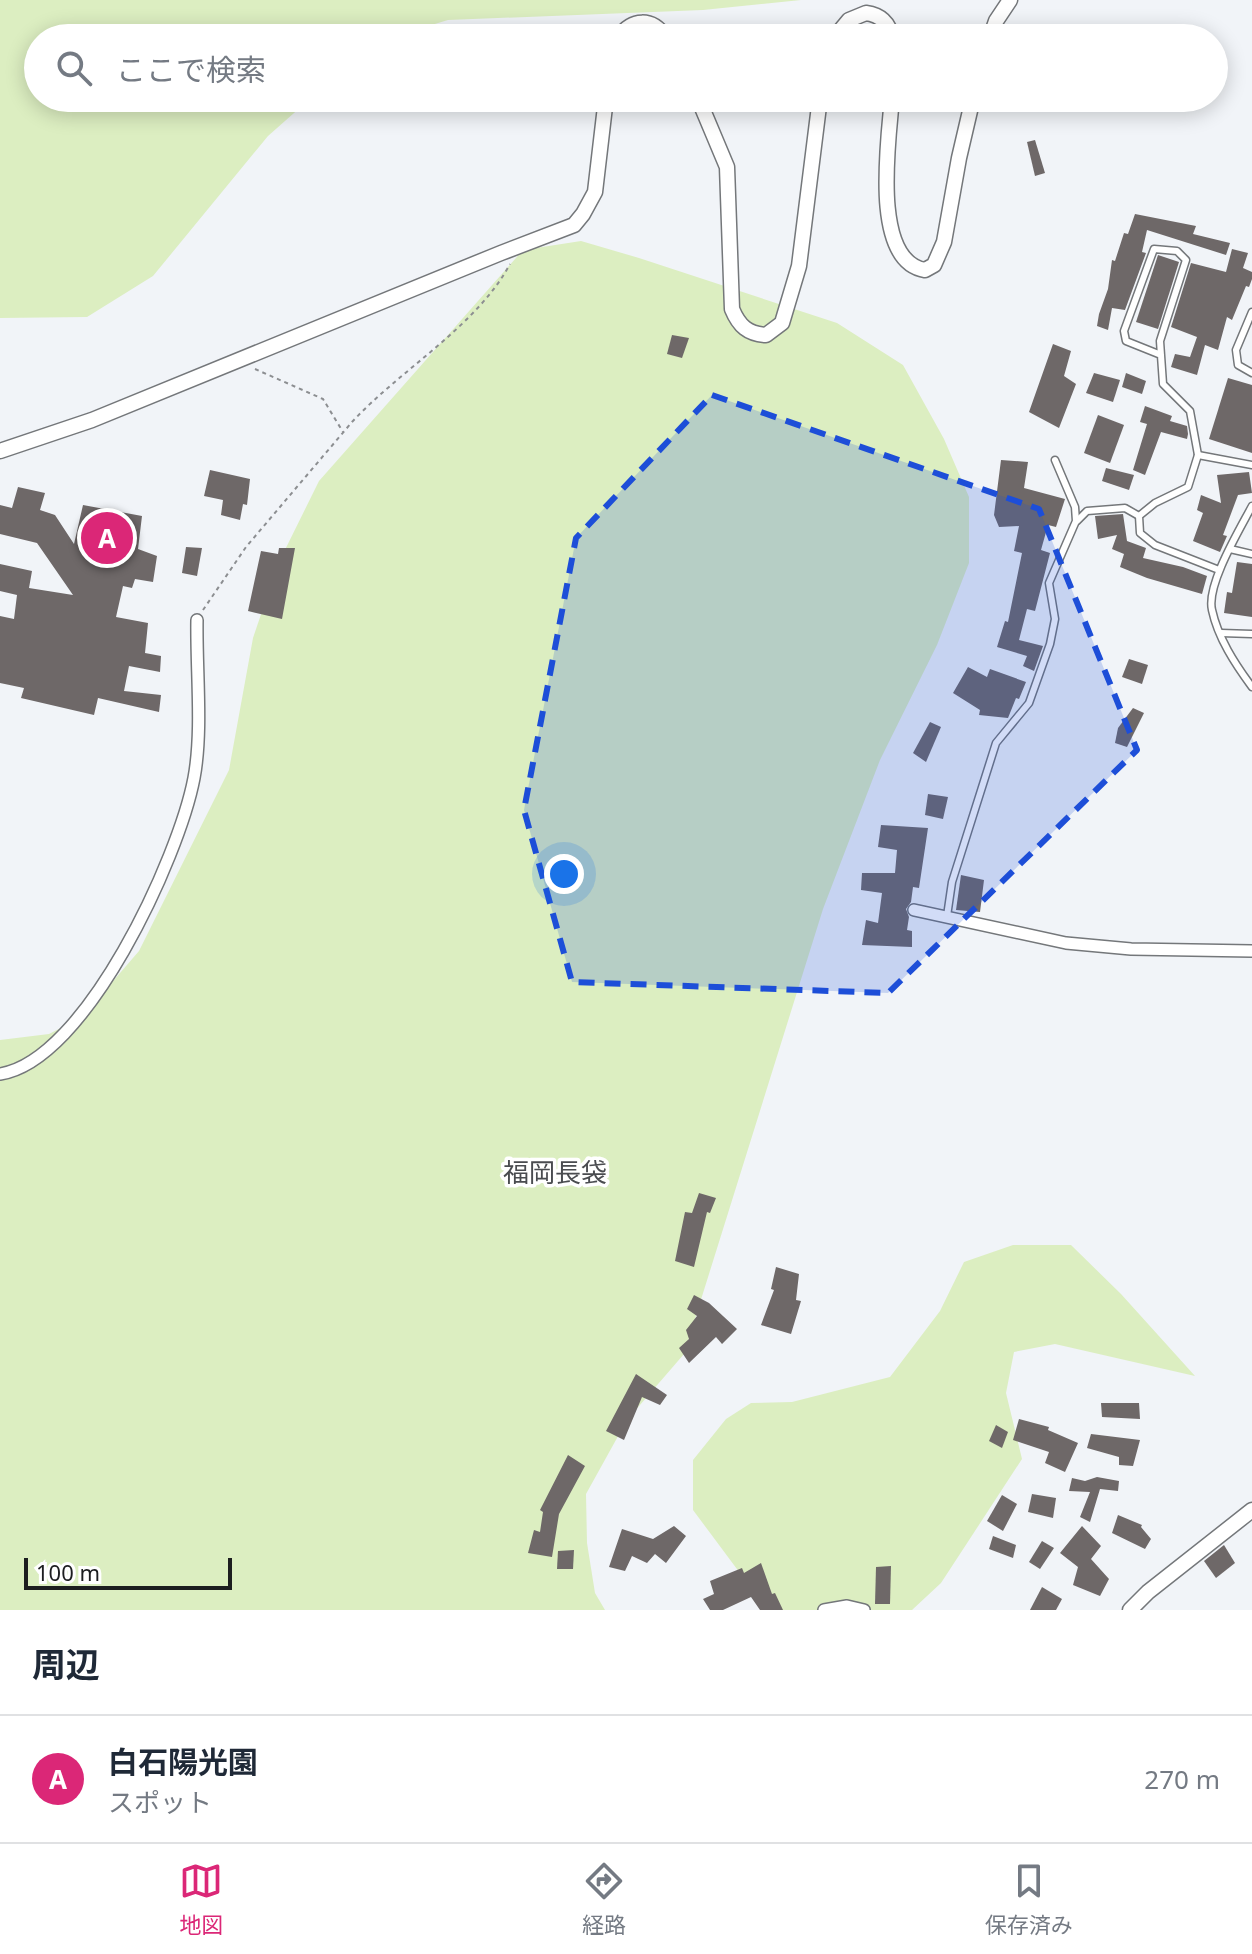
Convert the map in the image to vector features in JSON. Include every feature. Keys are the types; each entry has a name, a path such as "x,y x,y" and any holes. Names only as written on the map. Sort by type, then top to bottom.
{"street":[{"path":"995,24 1010,0"},
{"path":"846,24 866,13 882,18 888,24"},
{"path":"0,451 92,420 574,225 595,192 605,112"},
{"path":"704,112 727,167 732,309 748,331 766,335 782,323 799,266 818,112"},
{"path":"891,112 887,160 890,224 894,241 902,255 910,264 925,270 934,265 944,242 970,112"},
{"path":"0,1074 13,1072 40,1056 64,1035 115,965 155,893 180,832 194,778 197,620"},
{"path":"914,910 1066,943 1131,949 1252,951"},
{"path":"1130,1610 1148,1592 1252,1510"},
{"path":"824,1610 847,1606 864,1610"}],"lane":[{"path":"1139,516 1155,503 1188,487 1198,455 1190,411 1163,384 1161,355 1160,341 1186,260 1177,251 1154,249 1124,331 1126,341 1161,355"},
{"path":"1252,312 1236,350 1238,365 1252,373"},
{"path":"1198,455 1252,465"},
{"path":"1055,460 1075,507 1076,521"},
{"path":"1252,506 1219,570 1211,607 1230,657 1252,687"},
{"path":"947,916 952,882 996,743 1029,703 1050,644 1055,619 1049,583 1076,521 1087,511 1125,508 1139,516"},
{"path":"1139,516 1140,533 1155,545 1219,570"},
{"path":"1230,549 1252,554"},
{"path":"1221,633 1252,634"}],"path":[{"path":"197,620 246,547 343,433 368,405 456,328 502,281 521,245"},
{"path":"240,361 323,399 343,433"}],"highlighted area":[{"path":"712,395 1039,509 1137,750 888,993 572,982 524,810 576,538"}],"green space":[{"path":"0,0 801,0 703,10 448,20 435,24 24,24 24,112 295,112 268,136 153,276 87,317 0,318"},
{"path":"581,241 837,323 903,365 944,439 969,497 969,563 937,645 880,760 823,909 684,1354 627,1420 586,1494 587,1543 595,1593 605,1610 0,1610 0,1040 49,1034 82,1017 139,951 229,770 253,638 278,564 319,481 523,250"},
{"path":"1013,1245 1071,1245 1121,1294 1195,1376 1055,1344 1014,1352 1006,1393 1022,1459 941,1583 912,1610 762,1610 760,1600 693,1510 693,1460 726,1419 751,1403 792,1402 890,1377 940,1311 964,1262"}],"building":[{"path":"1035,140 1045,173 1035,176 1027,142"},
{"path":"1135,214 1196,226 1193,234 1230,243 1226,255 1147,230 1142,252 1146,253 1125,310 1112,308 1108,330 1097,326 1099,314 1108,289 1112,260 1115,261 1124,233 1128,234"},
{"path":"1232,249 1248,253 1243,268 1252,272 1252,279 1232,320 1227,317 1218,350 1205,345 1197,375 1171,367 1175,354 1190,357 1197,337 1171,327 1191,263 1226,272"},
{"path":"1158,255 1179,262 1158,329 1136,322"},
{"path":"672,335 689,338 682,358 667,354"},
{"path":"1053,344 1071,351 1064,376 1076,384 1059,428 1029,412"},
{"path":"1094,373 1120,380 1113,402 1086,393"},
{"path":"1126,373 1146,381 1142,394 1122,387"},
{"path":"1228,378 1252,385 1252,453 1209,439"},
{"path":"1145,406 1172,416 1170,421 1187,426 1188,434 1187,439 1161,432 1145,475 1133,470 1147,424 1140,422"},
{"path":"1098,415 1124,425 1110,463 1084,453"},
{"path":"1001,460 1028,462 1024,488 1065,499 1056,527 1048,525 1041,550 1050,553 1035,611 1027,609 1019,640 1043,646 1034,671 1023,666 1027,656 997,647 1005,621 1008,622 1022,553 1014,551 1019,526 999,527 994,515"},
{"path":"1106,468 1134,475 1129,490 1102,481"},
{"path":"210,470 250,479 247,505 243,504 240,520 221,515 223,500 204,496"},
{"path":"1249,472 1252,493 1238,495 1220,552 1193,541 1203,513 1197,510 1201,495 1221,503 1217,475"},
{"path":"18,487 45,493 40,510 55,515 74,544 83,505 142,516 138,549 157,556 153,582 135,579 132,588 123,586 116,617 148,623 145,653 161,656 160,672 129,666 124,691 161,695 159,712 98,698 94,715 21,698 24,688 0,683 0,616 14,619 17,595 0,591 0,564 32,571 29,588 73,595 37,543 0,534 0,505 12,508"},
{"path":"1123,514 1127,541 1146,548 1143,558 1207,576 1202,594 1120,567 1124,554 1112,549 1117,535 1098,539 1095,516"},
{"path":"186,547 202,548 197,576 182,573"},
{"path":"279,548 295,548 282,619 248,611 261,551 278,554"},
{"path":"1237,562 1252,564 1252,617 1224,613 1227,592 1232,593"},
{"path":"1129,659 1148,665 1142,684 1122,677"},
{"path":"968,667 987,677 990,669 1026,682 1008,718 979,715 980,710 953,693"},
{"path":"1133,708 1144,713 1127,747 1115,743 1118,728"},
{"path":"930,722 941,727 926,762 913,753"},
{"path":"928,794 948,797 943,819 925,815"},
{"path":"881,825 928,828 919,888 913,887 911,902 906,909 909,917 907,930 912,931 912,947 862,945 866,920 878,923 882,893 861,890 862,873 895,873 897,850 878,847"},
{"path":"961,875 984,880 980,912 956,910"},
{"path":"699,1193 716,1198 710,1213 707,1212 694,1267 675,1261 685,1212 692,1213"},
{"path":"776,1267 799,1274 796,1300 801,1301 791,1334 761,1325 774,1290 771,1289"},
{"path":"694,1295 709,1303 737,1329 722,1344 716,1337 689,1363 679,1348 689,1339 686,1330 697,1316 687,1309"},
{"path":"636,1374 667,1395 660,1405 642,1397 624,1440 606,1431"},
{"path":"1101,1403 1139,1403 1140,1419 1102,1417"},
{"path":"1019,1419 1049,1427 1048,1430 1078,1443 1065,1472 1045,1463 1049,1452 1013,1440"},
{"path":"996,1425 1008,1432 1002,1448 989,1441"},
{"path":"1091,1434 1140,1440 1133,1466 1119,1465 1119,1457 1087,1448"},
{"path":"568,1455 585,1466 559,1514 552,1557 528,1553 534,1530 540,1532 543,1512 540,1510"},
{"path":"1097,1477 1119,1481 1118,1491 1100,1489 1090,1522 1080,1517 1090,1492 1069,1491 1072,1478 1085,1481"},
{"path":"1032,1494 1056,1498 1053,1518 1028,1512"},
{"path":"1002,1495 1017,1504 1003,1531 987,1521"},
{"path":"1118,1515 1142,1525 1151,1539 1145,1549 1112,1533"},
{"path":"674,1526 686,1536 666,1563 655,1554 647,1563 632,1556 625,1571 609,1567 622,1529 653,1539"},
{"path":"1082,1526 1101,1546 1091,1559 1109,1579 1100,1596 1073,1585 1078,1567 1060,1553"},
{"path":"993,1536 1016,1545 1013,1558 989,1549"},
{"path":"1042,1541 1054,1548 1040,1569 1029,1562"},
{"path":"1224,1545 1235,1563 1216,1578 1204,1561"},
{"path":"574,1550 573,1569 557,1569 558,1551"},
{"path":"761,1563 772,1594 775,1593 783,1610 760,1610 751,1597 723,1610 710,1610 703,1599 714,1594 710,1581 742,1568 744,1573"},
{"path":"891,1566 890,1604 875,1604 876,1567"},
{"path":"1042,1587 1062,1599 1056,1610 1030,1610"}],"place":[{"name":"白石陽光園","path":"107,538"}],"district":[{"name":"福岡長袋","path":"555,1172"}]}
